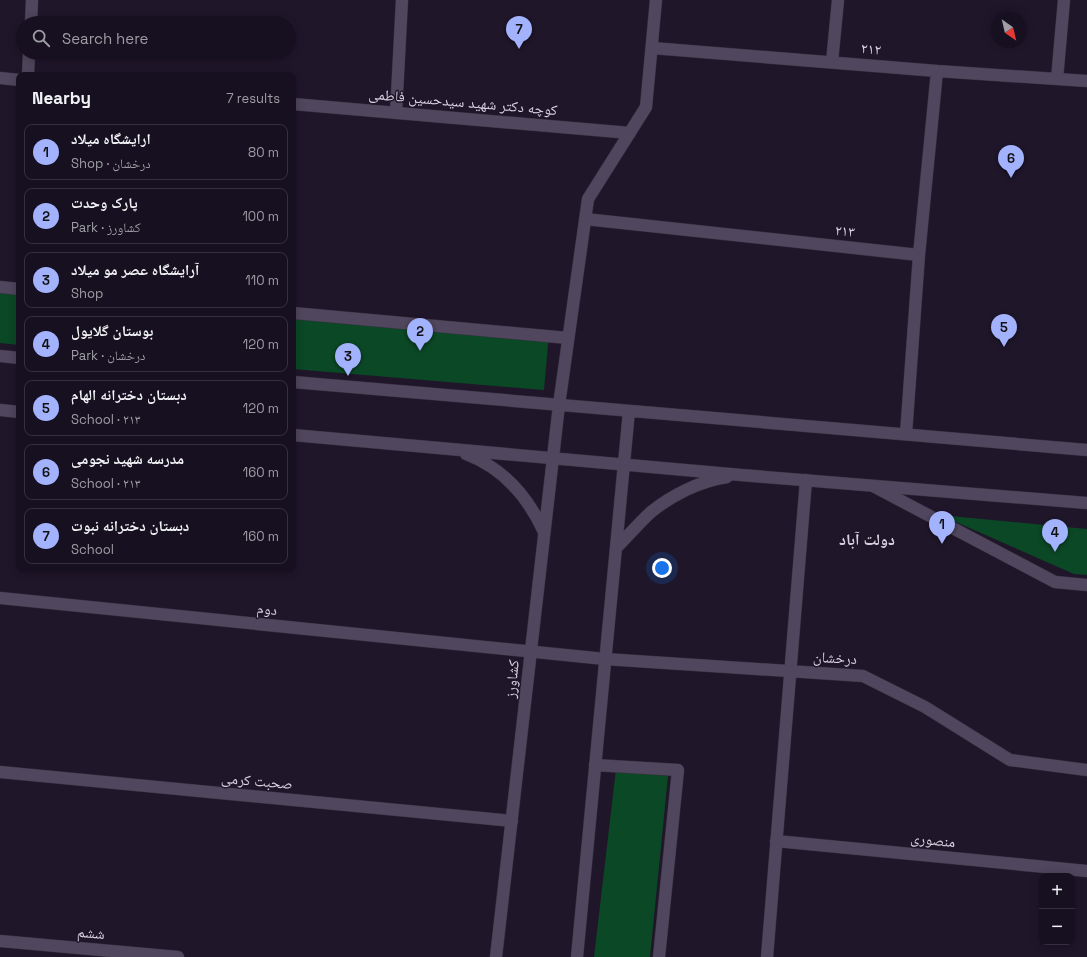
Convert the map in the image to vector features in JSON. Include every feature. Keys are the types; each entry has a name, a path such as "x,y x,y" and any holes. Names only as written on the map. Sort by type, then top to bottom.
{"street":[{"path":"31,16 32,0"},
{"path":"396,112 402,0"},
{"name":"کشاورز","path":"496,957 559,405 588,199 646,107 656,0"},
{"path":"832,62 838,0"},
{"path":"1057,79 1064,0"},
{"name":"۲۱۲","path":"652,48 1087,82"},
{"path":"28,72 29,60"},
{"path":"906,434 919,255 937,71"},
{"path":"0,78 16,80"},
{"name":"کوچه دکتر شهید سیدحسین فاطمی","path":"296,104 630,133"},
{"name":"۲۱۳","path":"585,219 919,255"},
{"path":"0,287 16,289"},
{"path":"296,313 568,338"},
{"path":"0,356 16,358"},
{"path":"296,382 1087,450"},
{"path":"0,410 16,412"},
{"path":"577,957 629,411"},
{"path":"296,436 1087,503"},
{"path":"456,450 473,456 504,476 528,502 545,533"},
{"path":"616,548 650,513 666,501 702,483 741,475"},
{"path":"767,957 806,480"},
{"path":"873,486 1055,582 1087,584"},
{"name":"دوم","path":"0,598 605,659"},
{"name":"درخشان","path":"605,659 863,676 925,707 1010,760 1087,770"},
{"path":"595,765 678,770 658,957"},
{"name":"صحبت کرمی","path":"0,772 512,821"},
{"name":"منصوری","path":"776,841 1087,871"},
{"name":"ششم","path":"0,941 178,957"}],"green space":[{"path":"0,285 16,287 16,345 0,343"},
{"path":"296,310 549,333 544,390 296,369"},
{"path":"940,515 1087,529 1087,575 1074,574"},
{"path":"616,769 668,776 650,957 594,957"}],"place":[{"name":"دبستان دخترانه نبوت","path":"519,49"},
{"name":"مدرسه شهید نجومی","path":"1011,178"},
{"name":"دبستان دخترانه الهام","path":"1004,347"},
{"name":"پارک وحدت","path":"420,351"},
{"name":"آرایشگاه عصر مو میلاد","path":"348,376"},
{"name":"ارایشگاه میلاد","path":"942,544"},
{"name":"بوستان گلایول","path":"1055,552"}],"district":[{"name":"دولت آباد","path":"867,539"}]}
